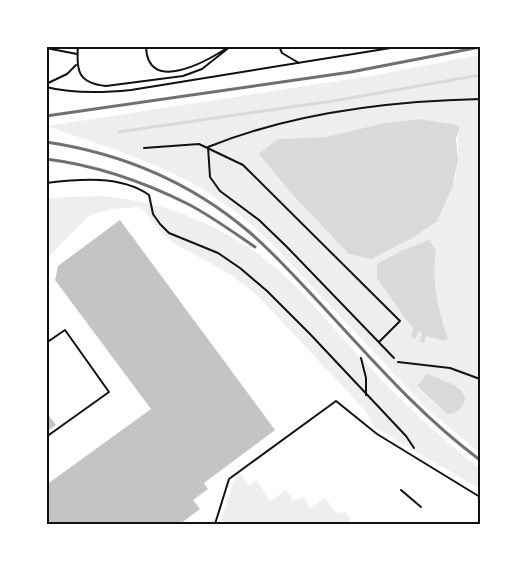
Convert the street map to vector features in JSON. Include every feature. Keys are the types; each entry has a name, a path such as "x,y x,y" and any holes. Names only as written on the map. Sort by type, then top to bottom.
{"lane":[{"path":"78,46 76,65 78,72 94,85 114,86 183,76 202,69 230,46"},
{"path":"146,46 146,55 151,63 158,69 168,72 200,64 230,46"},
{"path":"279,46 282,53 298,63"},
{"path":"46,85 65,92 109,92 180,83 403,46"},
{"path":"46,48 77,54"},
{"path":"46,85 67,74 76,65"},
{"path":"46,343 65,330 109,392 46,437"},
{"path":"398,362 450,368 480,379"},
{"path":"215,525 229,479 336,401 377,434 480,497"},
{"path":"401,490 421,507"}],"path":[{"path":"208,147 269,125 435,100 480,99"},
{"path":"144,148 199,144 243,165 400,321 379,342"},
{"path":"208,147 210,177 220,191 259,220 398,362"},
{"path":"46,183 95,179 117,182 149,195 153,214 160,225 169,233 218,253 267,291 406,436 424,463"},
{"path":"361,358 366,378 366,395"}],"shaded area":[{"path":"480,55 480,453 426,408 280,252 251,224 230,208 179,176 47,126 370,76","holes":["420,119 457,125 460,128 455,177 437,221 278,139 326,137 384,123","436,250 436,295 448,338 426,336 419,341 422,332 407,321","426,375 447,414 417,387"]},
{"path":"420,119 457,125 460,128 456,139 458,160 452,188 437,221 414,237 371,259 349,254 292,194 259,154 278,139 326,137 384,123"},
{"path":"102,196 142,202 175,211 225,233 269,262 305,296 403,401 480,468 480,489 374,427 365,410 256,294 231,275 174,243 161,232 141,207 112,209 90,215 47,258 47,198"},
{"path":"429,240 436,250 436,295 448,338 445,341 426,336 424,343 419,342 422,333 419,331 415,339 411,336 414,328 377,278 377,264 403,250"},
{"path":"428,374 461,391 465,396 459,410 447,414 417,386"},
{"path":"239,472 249,486 256,480 271,501 286,490 293,500 303,497 310,508 325,498 336,513 346,512 351,524 220,524 233,483"}],"building":[{"path":"120,220 275,430 204,483 208,489 193,500 200,509 180,524 46,524 46,485 151,409 55,280 58,266"},
{"path":"46,412 56,425 46,432"}],"waterway":[{"path":"119,132 339,100 480,75"}],"railway":[{"path":"46,116 351,72 480,47"},
{"path":"46,142 101,154 153,172 178,184 226,214 274,255 415,404 480,460"},
{"path":"46,159 101,170 171,196 222,224 255,247"}]}
